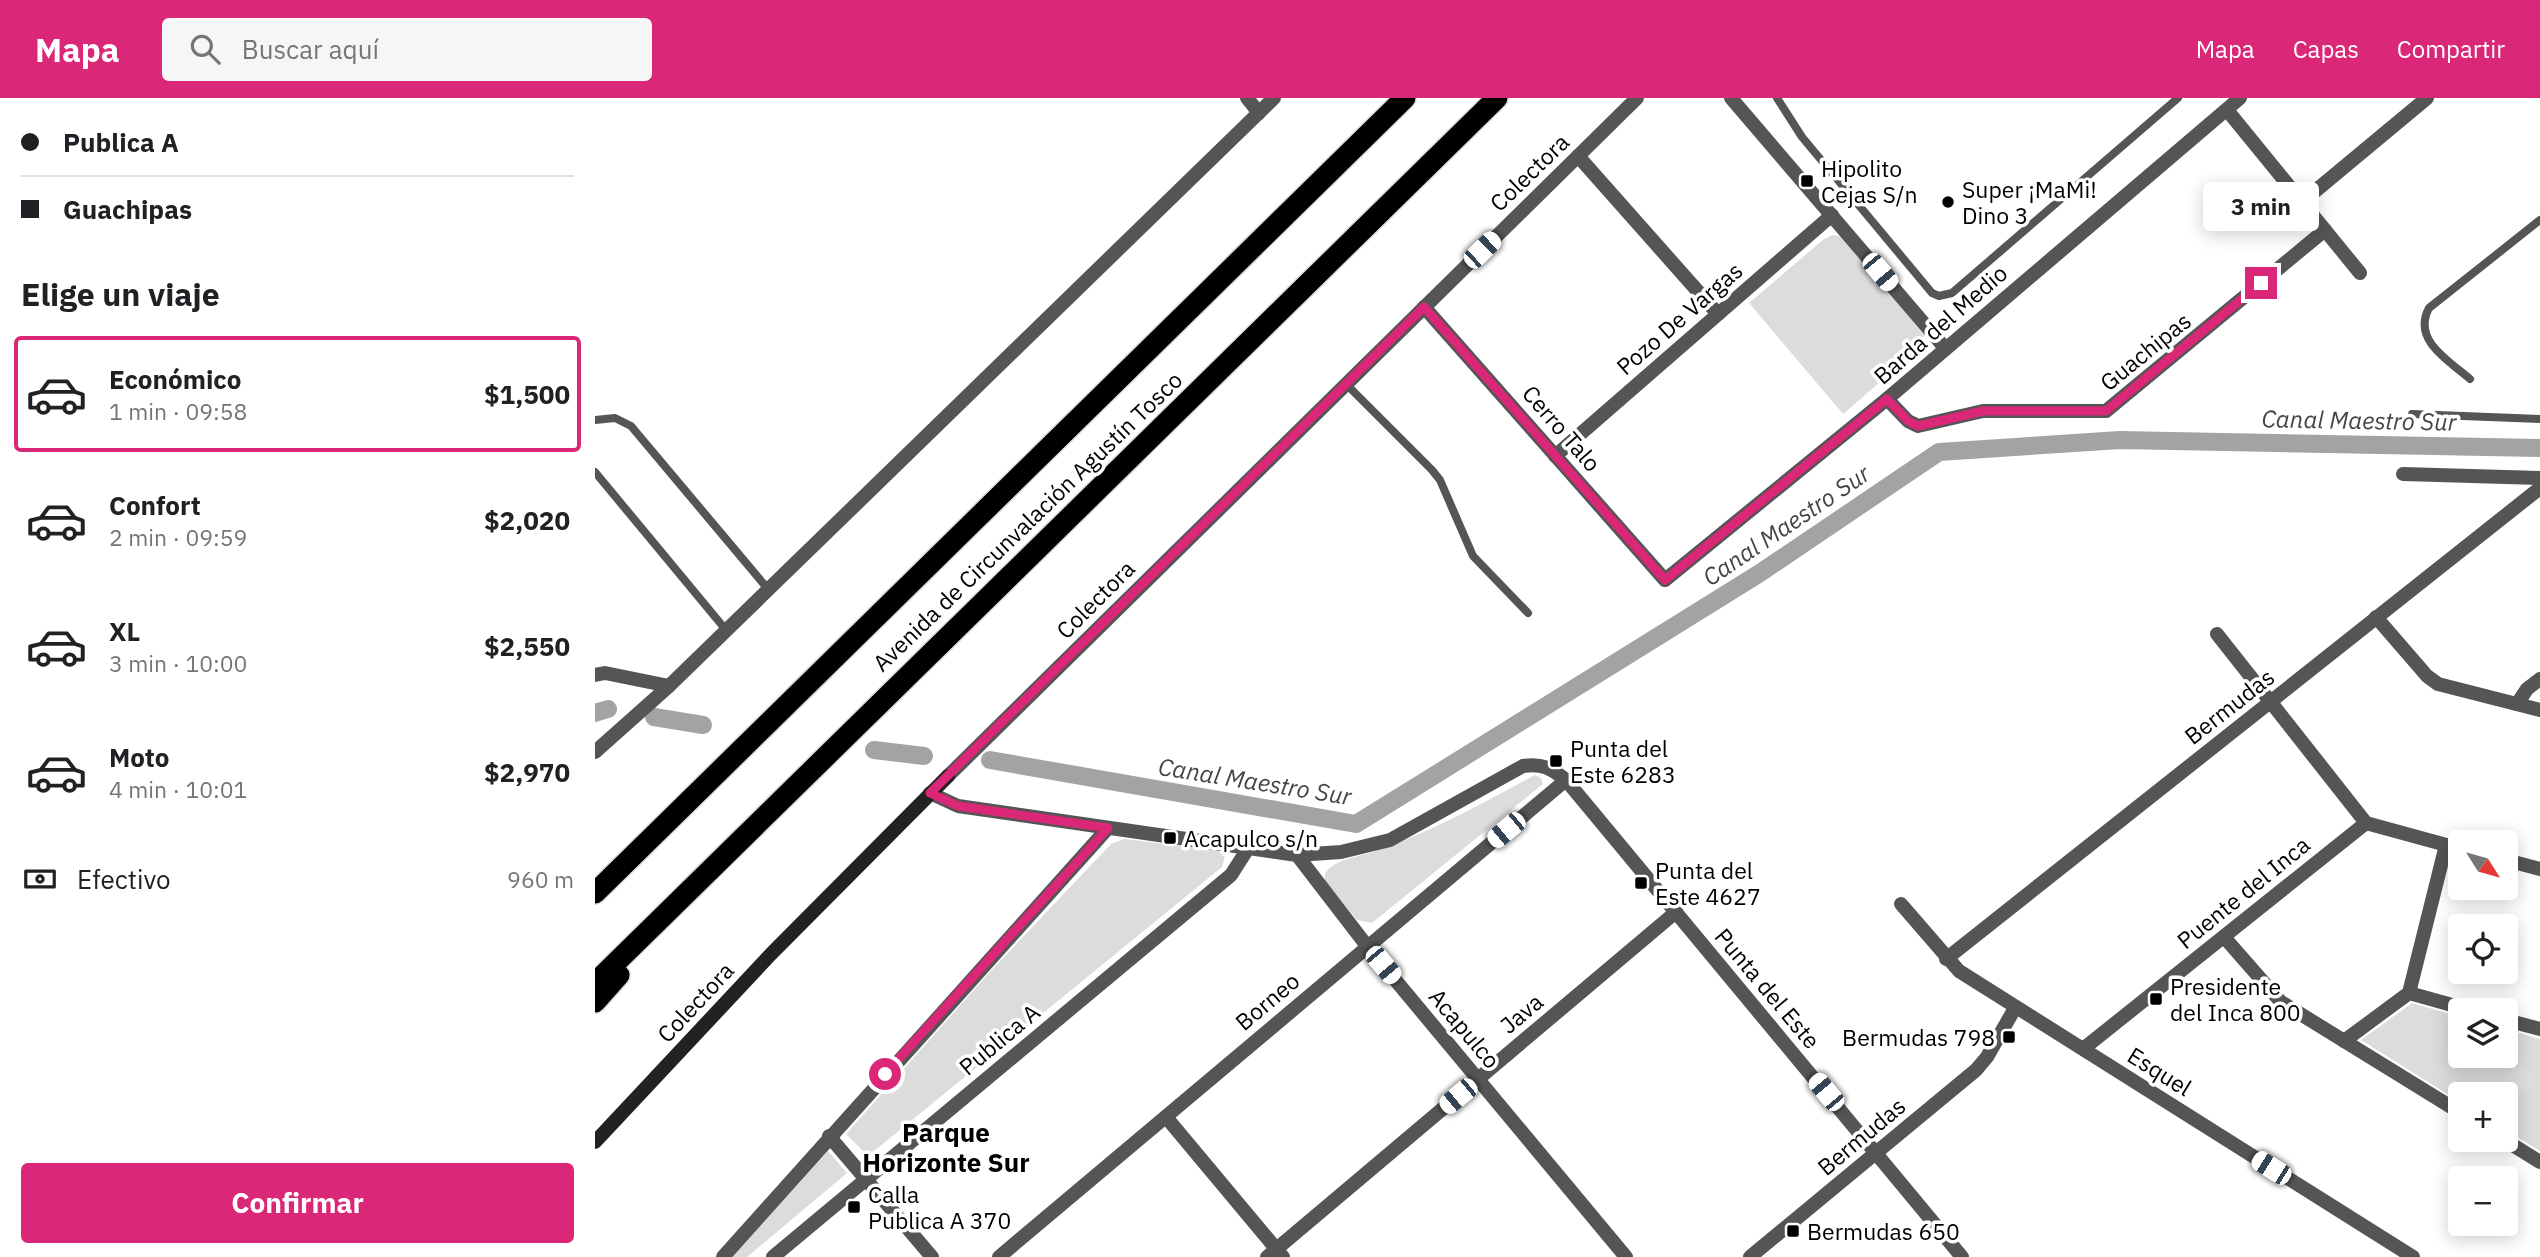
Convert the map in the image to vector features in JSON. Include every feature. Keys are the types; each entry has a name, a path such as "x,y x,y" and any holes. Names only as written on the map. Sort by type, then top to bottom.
{"highway":[{"name":"Avenida de Circunvalación Agustín Tosco","path":"600,888 1405,98"},
{"name":"Avenida de Circunvalación Agustín Tosco","path":"595,983 1497,98"},
{"path":"595,1002 728,852"}],"main road":[{"name":"Colectora","path":"595,1142 771,954 948,776"}],"street":[{"path":"1247,98 1259,113"},
{"path":"595,752 669,686 1274,98"},
{"name":"Colectora","path":"948,776 1637,98"},
{"path":"1731,98 1945,348"},
{"name":"Barda del Medio","path":"1665,580 1887,399 2241,98"},
{"path":"2302,202 2427,98"},
{"path":"2227,110 2360,273"},
{"path":"1578,156 1718,314"},
{"name":"Pozo De Vargas","path":"1555,456 1832,215"},
{"name":"Guachipas","path":"1887,399 1908,421 1918,426 1983,411 2106,411 2325,230"},
{"name":"Cerro Talo","path":"1424,307 1665,580"},
{"path":"2403,474 2540,478"},
{"name":"Bermudas","path":"1946,959 2540,488"},
{"path":"2376,617 2427,676 2438,684 2540,709"},
{"path":"2217,634 2272,700 2366,823 2448,846"},
{"path":"595,675 605,673 669,686"},
{"path":"2517,704 2527,689 2540,679"},
{"path":"930,793 958,806 1247,850 1297,855 1341,852 1389,840 1523,766 1537,764 1550,767 1566,780"},
{"name":"Punta del Este","path":"1566,780 1962,1257"},
{"name":"Borneo","path":"999,1257 1566,780"},
{"name":"Puente del Inca","path":"2083,1049 2366,823"},
{"path":"723,1257 1108,828"},
{"name":"Publica A","path":"773,1257 1231,875 1247,850"},
{"name":"Acapulco","path":"1297,855 1367,946 1626,1257"},
{"path":"2518,863 2540,869"},
{"path":"2344,1041 2409,993 2448,864"},
{"name":"Esquel","path":"1901,904 1946,959 2015,1008 2413,1257"},
{"name":"Java","path":"1275,1254 1676,912"},
{"path":"2224,937 2271,994 2448,1105"},
{"path":"2409,993 2448,1004"},
{"name":"Bermudas","path":"1750,1257 1976,1070 1987,1057 2015,1008"},
{"path":"2518,1023 2540,1029"},
{"path":"1166,1117 1275,1254"},
{"path":"829,1136 932,1257"},
{"path":"2518,1148 2540,1162"}],"lane":[{"path":"1777,98 1802,137 1932,293 1939,296 1952,293 2178,98"},
{"path":"2470,379 2424,336 2422,321 2429,308 2540,220"},
{"path":"1346,384 1440,480 1473,556 1528,613"},
{"path":"2412,414 2540,419"},
{"path":"595,420 615,418 631,426 768,589"},
{"path":"595,472 726,630"}],"shaded area":[{"path":"1833,235 1843,237 1924,335 1917,350 1843,414 1749,303 1824,239"},
{"path":"1535,775 1541,778 1543,784 1372,923 1357,920 1325,881 1325,873 1341,862 1415,836"},
{"path":"1124,839 1217,850 1225,857 1222,867 868,1156 846,1134 987,975 1111,844"},
{"path":"2412,1003 2448,1014 2448,1068 2518,1068 2518,1033 2540,1039 2540,1151 2518,1137 2518,1082 2448,1082 2448,1094 2361,1040"},
{"path":"828,1151 847,1173 747,1257 732,1257"}],"waterway":[{"name":"Canal Maestro Sur","path":"990,760 1356,824 1760,573 1939,452 2120,440 2540,448"},
{"name":"Canal Maestro Sur","path":"595,713 608,709"},
{"name":"Canal Maestro Sur","path":"654,717 703,725"},
{"name":"Canal Maestro Sur","path":"874,750 924,756"}],"place":[{"name":"Hipolito Cejas S/n","path":"1807,181"},
{"name":"Super ¡MaMi! Dino 3","path":"1948,202"},
{"name":"Punta del Este 6283","path":"1556,761"},
{"name":"Acapulco s/n","path":"1170,838"},
{"name":"Punta del Este 4627","path":"1641,883"},
{"name":"Presidente del Inca 800","path":"2156,999"},
{"name":"Bermudas 798","path":"2009,1037"},
{"name":"Calla Publica A 370","path":"854,1207"},
{"name":"Bermudas 650","path":"1793,1231"}],"district":[{"name":"Parque Horizonte Sur","path":"946,1147"}],"route":[{"path":"885,1074 1108,828 958,806 930,793 1424,307 1665,580 1887,399 1908,421 1918,426 1983,411 2106,411 2261,283"}]}
